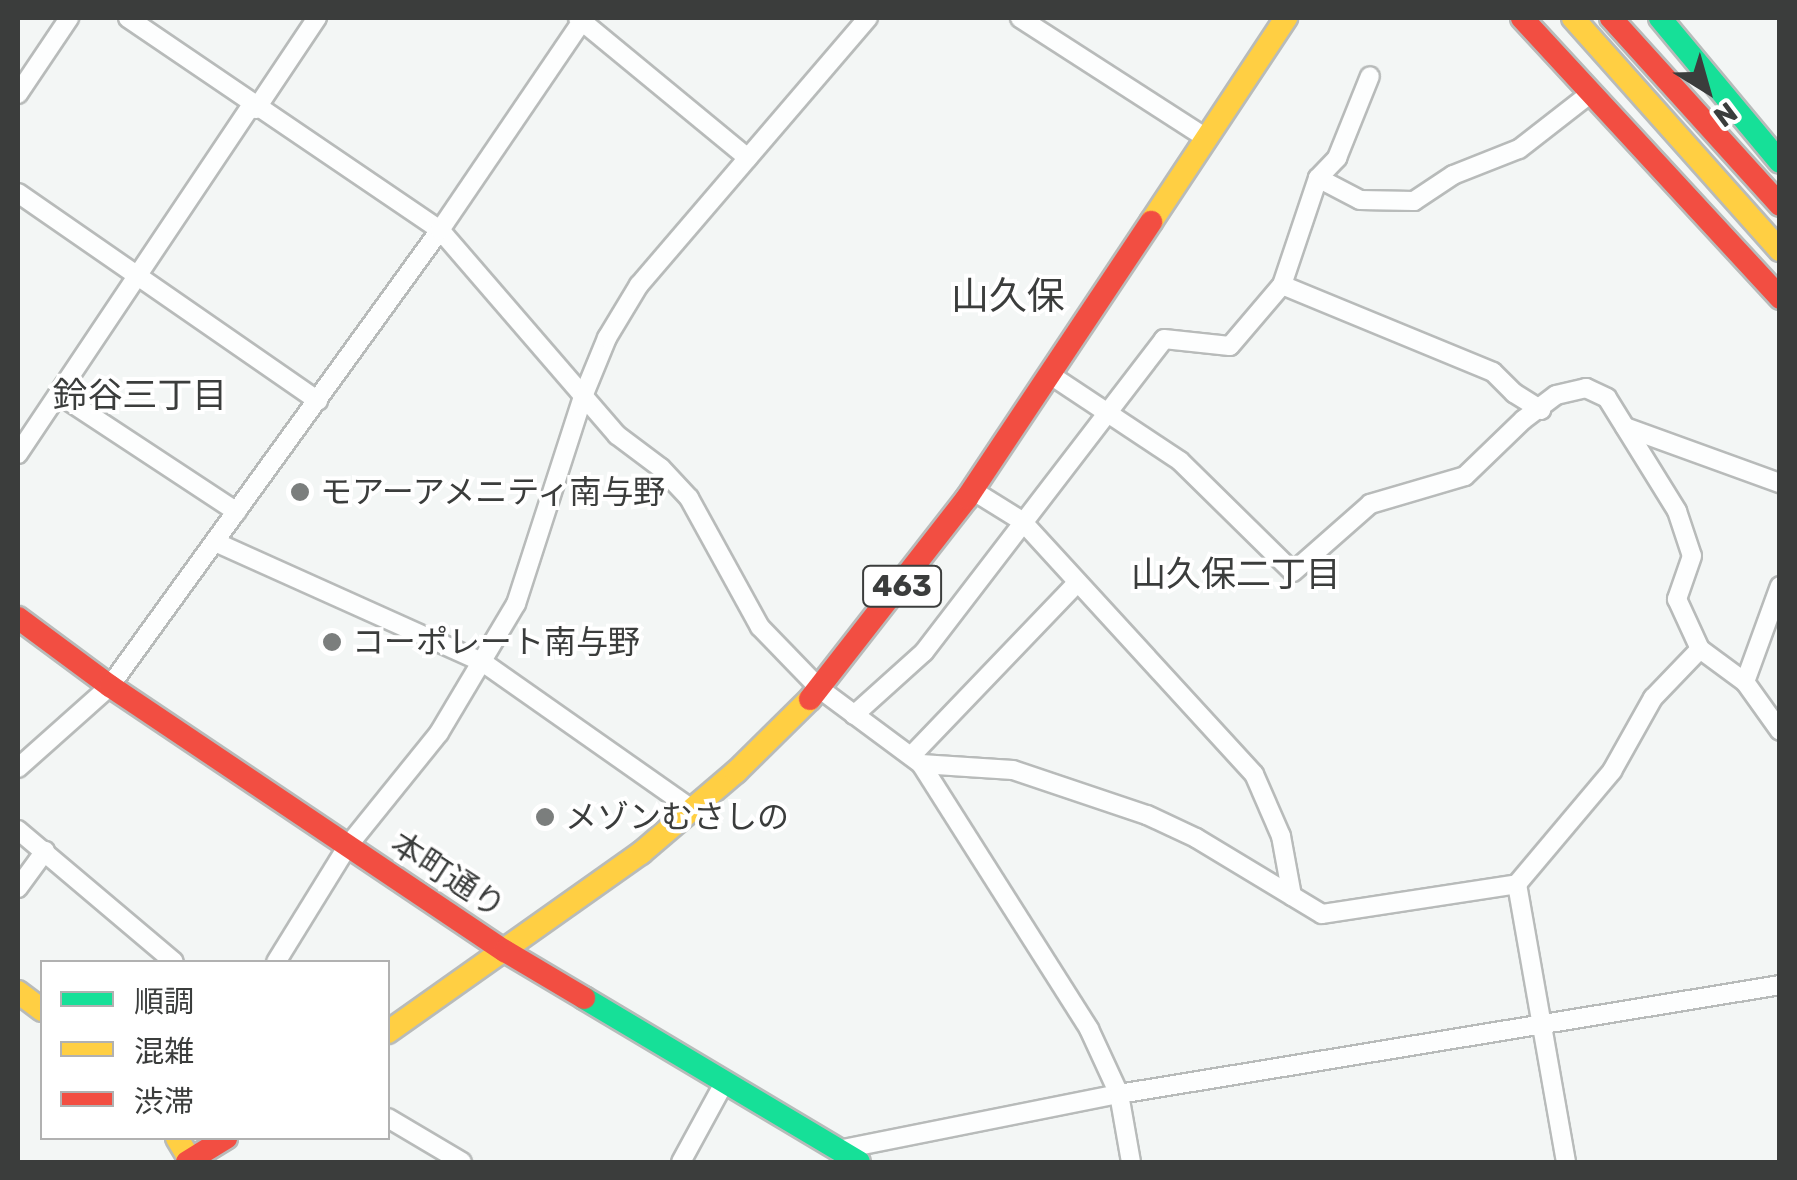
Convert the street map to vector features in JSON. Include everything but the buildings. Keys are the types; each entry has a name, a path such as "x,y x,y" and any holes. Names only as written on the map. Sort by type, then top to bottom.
{"main road":[{"name":"463","path":"390,1031 602,883 693,810 820,688 972,490 1286,18"},
{"path":"1522,18 1780,298"},
{"path":"1557,18 1591,53 1636,88"},
{"path":"1577,18 1780,248"},
{"path":"1577,18 1780,248"},
{"path":"1598,18 1780,215"},
{"path":"1612,18 1780,205"},
{"path":"1638,18 1780,184"},
{"path":"1660,18 1780,162"},
{"name":"本町通り","path":"20,614 110,686 506,951 859,1162"},
{"path":"18,992 40,1008"},
{"path":"189,1162 223,1140"}],"street":[{"path":"18,94 70,18"},
{"path":"128,18 440,230 617,435 660,468 689,498 760,627 820,688 917,759 1089,1029 1119,1094 1131,1162"},
{"path":"18,454 317,18"},
{"path":"277,960 347,847 438,733 484,664 516,604 584,394 607,338 640,284 868,18"},
{"path":"1020,18 1206,138"},
{"path":"18,768 110,686 440,230 581,19 748,158"},
{"path":"854,714 924,652 1164,340 1230,346 1282,285 1318,178 1337,158 1370,76"},
{"path":"1318,178 1360,200 1414,201 1453,176 1519,149 1591,93"},
{"path":"18,193 318,402"},
{"path":"1282,285 1493,372 1514,393 1541,410"},
{"path":"1049,374 1180,461 1293,572 1370,504 1465,476 1523,420 1556,395 1586,388 1607,398 1677,511 1692,556 1677,598 1700,649 1745,682 1780,732"},
{"path":"58,394 237,512"},
{"path":"1626,427 1780,483"},
{"path":"972,490 1022,521 1254,774 1281,836 1292,896"},
{"path":"216,542 484,664 693,810"},
{"path":"917,759 1077,583"},
{"path":"1745,682 1780,586"},
{"path":"917,759 1013,770 1147,815 1210,846 1322,914 1517,884 1612,771 1653,698 1700,649"},
{"path":"18,830 172,960"},
{"path":"18,888 45,851"},
{"path":"1517,884 1566,1162"},
{"path":"838,1150 1119,1094 1780,985"},
{"path":"681,1162 724,1083"},
{"path":"390,1119 462,1162"}],"traffic: fast":[{"path":"1660,18 1780,162"},
{"path":"584,998 859,1162"}],"traffic: slow":[{"path":"1151,222 1286,18"},
{"path":"1573,18 1780,250"},
{"path":"390,1031 641,853 736,772 810,699"},
{"path":"18,992 40,1008"},
{"path":"178,1140 190,1160"}],"traffic: jam":[{"path":"1522,18 1780,298"},
{"path":"1611,18 1780,205"},
{"path":"810,699 967,498 1151,222"},
{"path":"18,618 110,686 505,951 584,998"},
{"path":"187,1162 223,1140"}],"place":[{"name":"モアーアメニティ南与野","path":"300,492"},
{"name":"コーポレート南与野","path":"332,642"},
{"name":"メゾンむさしの","path":"545,817"}],"district":[{"name":"山久保","path":"1008,297"},
{"name":"鈴谷三丁目","path":"140,395"},
{"name":"山久保二丁目","path":"1236,574"}]}
